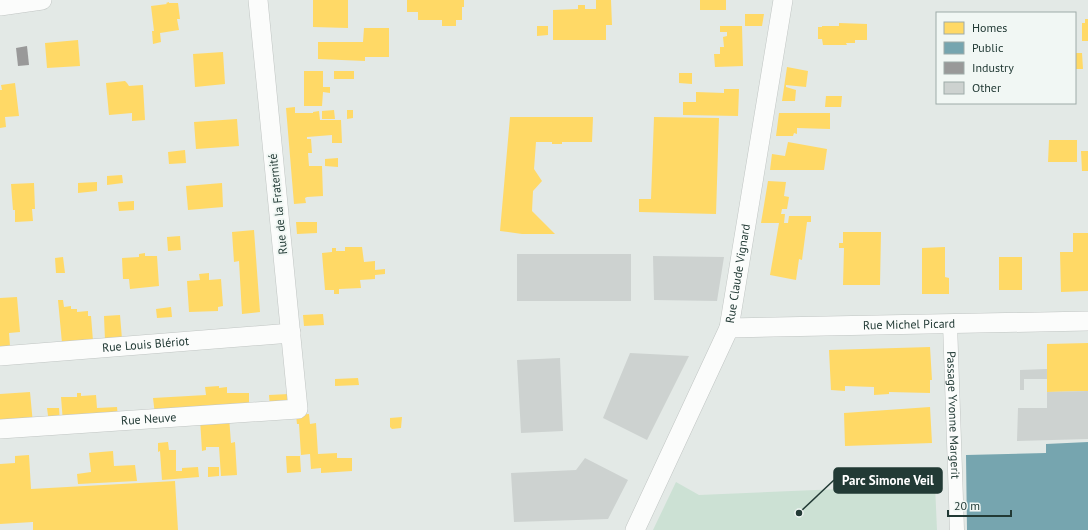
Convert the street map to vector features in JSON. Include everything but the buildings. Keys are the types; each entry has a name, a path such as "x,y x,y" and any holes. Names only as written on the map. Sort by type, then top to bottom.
{"street":[{"path":"0,6 42,0"},
{"name":"Rue de la Fraternité","path":"258,0 298,409"},
{"name":"Rue Claude Vignard","path":"635,530 729,328 783,0"},
{"name":"Rue Michel Picard","path":"729,328 1088,321"},
{"name":"Passage Yvonne Margerit","path":"950,323 957,530"},
{"name":"Rue Louis Blériot","path":"0,356 291,333"},
{"name":"Rue Neuve","path":"0,429 298,409"}],"green space":[{"path":"676,482 699,495 935,485 937,530 653,530"}],"place":[{"name":"Parc Simone Veil","path":"799,513"}]}
